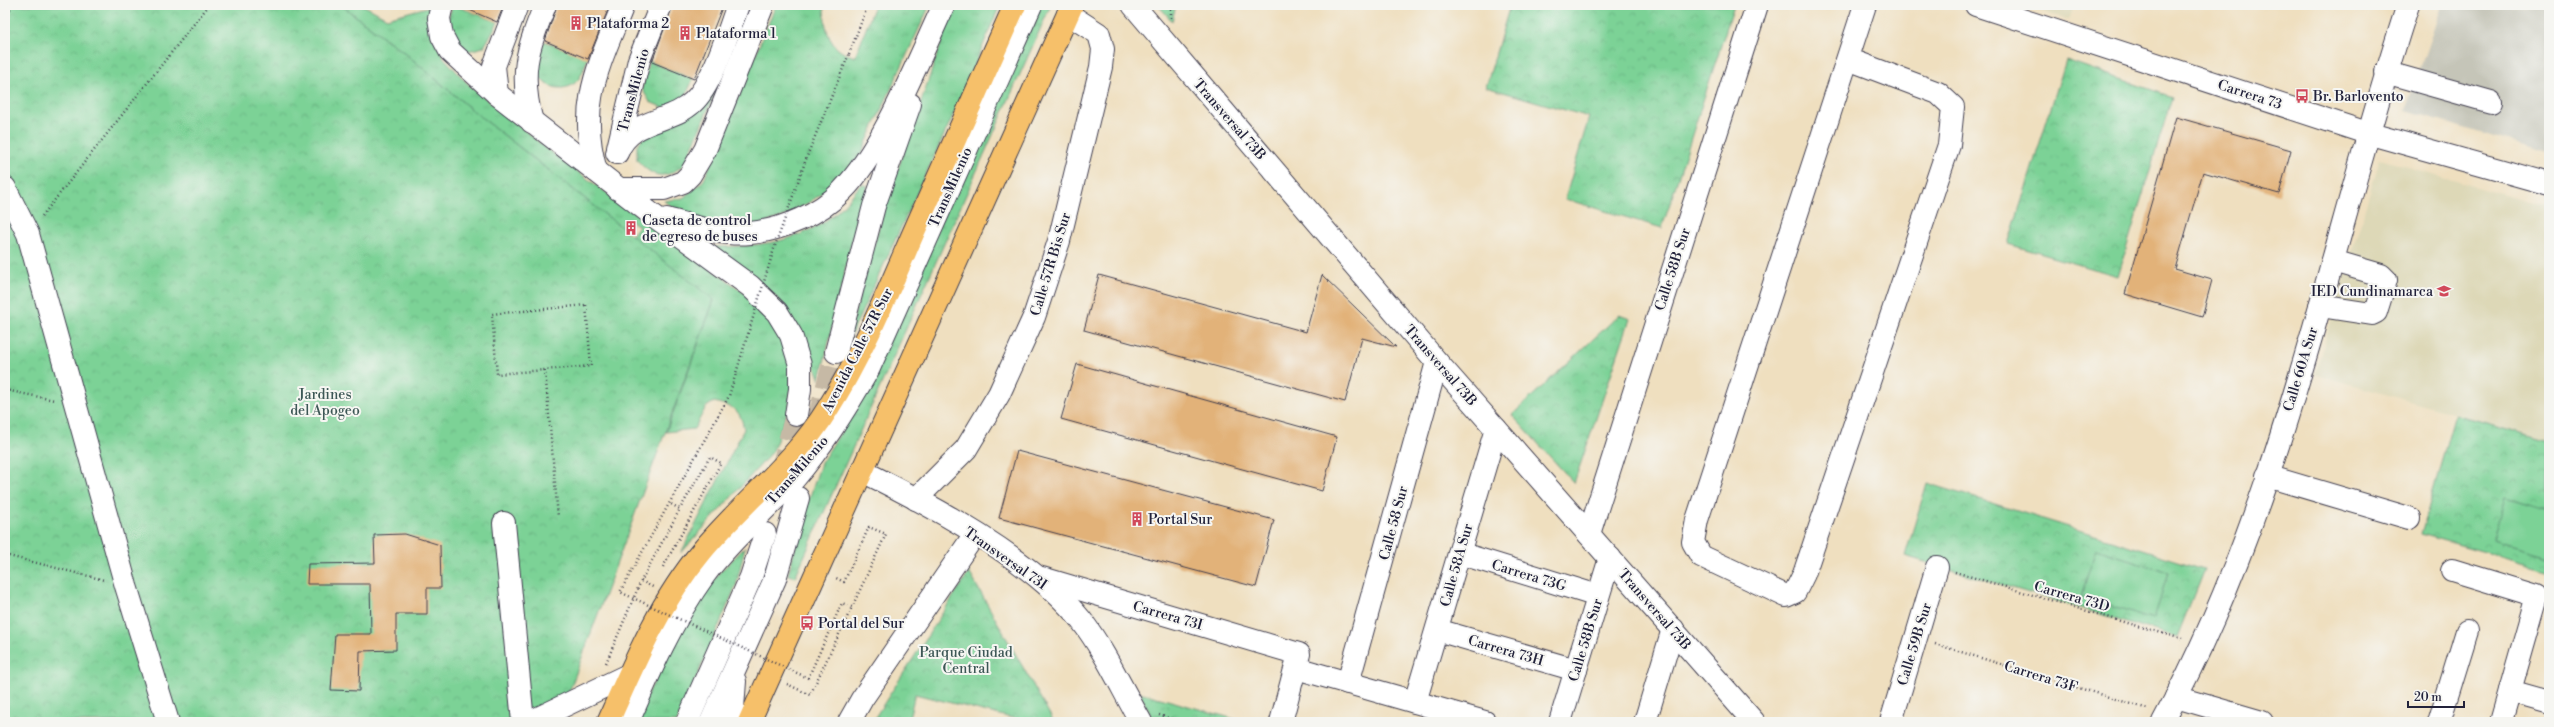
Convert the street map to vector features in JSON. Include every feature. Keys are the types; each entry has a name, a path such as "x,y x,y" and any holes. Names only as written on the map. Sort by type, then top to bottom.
{"highway":[{"name":"Avenida Calle 57R Sur","path":"608,722 628,675 670,596 701,553 817,426 846,378 883,303 1015,5"},
{"path":"749,722 1070,9"}],"street":[{"path":"442,5 439,18 442,36 450,51 497,94 532,122 618,189 750,286 777,312 791,334 800,365 800,388 796,415"},
{"path":"497,94 494,66 517,5"},
{"path":"532,122 526,97 526,60 545,5"},
{"path":"596,171 589,146 588,123 590,95 623,5"},
{"name":"TransMilenio","path":"618,189 617,153 639,60 661,5"},
{"name":"TransMilenio","path":"617,153 624,140 636,129 678,112 699,96 708,82 738,5"},
{"path":"618,189 664,188 683,182 690,175 705,150 763,5"},
{"path":"654,216 706,229 749,233 782,226 811,214 842,192 861,168 883,130 944,5"},
{"path":"836,352 874,206 944,5"},
{"name":"TransMilenio","path":"628,722 669,632 706,574 740,534 793,479 825,439 855,393 869,368 1031,5"},
{"name":"Transversal 73B","path":"1133,5 1437,362 1754,722"},
{"name":"Calle 58B Sur","path":"1589,534 1757,5"},
{"path":"1848,59 1938,93 1952,107 1949,145 1804,574 1795,592 1786,596 1701,556 1692,542 1697,520 1848,59 1866,5"},
{"name":"Carrera 73","path":"1976,5 2367,133 2549,184"},
{"name":"Calle 60A Sur","path":"2168,711 2202,645 2231,580 2267,476 2320,306 2385,72 2408,5"},
{"name":"Calle 57R Bis Sur","path":"916,499 966,449 999,394 1034,317 1060,241 1101,67 1103,49 1099,34 1070,9"},
{"path":"2385,72 2491,102"},
{"path":"5,188 28,234 74,404 165,719"},
{"path":"2320,306 2372,314 2376,312 2386,280 2381,275 2333,261"},
{"name":"Calle 58 Sur","path":"1348,683 1437,362"},
{"name":"Calle 58A Sur","path":"1415,702 1496,429"},
{"name":"Transversal 73I","path":"862,471 916,499 975,534 1037,577 1082,621 1141,722"},
{"path":"2267,476 2409,518"},
{"name":"TransMilenio","path":"711,722 775,579 798,498"},
{"path":"504,523 523,722"},
{"path":"687,722 751,577 765,534"},
{"path":"849,722 862,699 975,534"},
{"name":"Carrera 73G","path":"1459,553 1598,596"},
{"name":"Calle 58B Sur","path":"1560,722 1610,558"},
{"name":"Calle 59B Sur","path":"1891,722 1937,567"},
{"path":"2452,570 2537,596 2501,722"},
{"name":"Carrera 73I","path":"1037,577 1297,661 1348,683 1485,722"},
{"path":"1645,722 1673,629"},
{"name":"Carrera 73H","path":"1437,630 1576,670"},
{"path":"2439,722 2467,631"},
{"path":"1281,722 1297,661"},
{"name":"TransMilenio","path":"732,722 736,669"},
{"path":"530,722 628,675"},
{"path":"2510,691 2549,702"},
{"path":"1730,722 1736,701"},
{"path":"2168,711 2262,722"}],"path":[{"path":"5,16 13,5"},
{"path":"28,234 209,5"},
{"path":"852,607 842,603 808,678 620,592 729,396 774,249 809,151 868,5"},
{"path":"586,305 591,366 545,370 497,374 492,314 586,305"},
{"path":"545,370 558,517"},
{"path":"5,390 74,404"},
{"path":"605,664 641,581 710,456 721,463 660,573"},
{"path":"670,503 680,509"},
{"path":"770,676 810,695 886,534 869,527 844,582"},
{"path":"5,555 126,586"},
{"name":"Carrera 73D","path":"1937,567 2202,645"},
{"path":"652,587 656,580"},
{"name":"Carrera 73F","path":"1916,638 2168,711"},
{"path":"5,720 10,722"}],"shaded area":[{"path":"2022,5 2074,5 2069,20"},
{"path":"2442,5 2549,5 2549,153 2405,111"},
{"name":"IED Cundinamarca","path":"2380,159 2549,208 2549,441 2315,374"}],"green space":[{"name":"Jardines del Apogeo","path":"5,5 341,5 406,54 472,110 714,300 558,722 5,722"},
{"path":"341,5 363,5 387,18 431,6 430,31 444,58 468,84 552,153 743,292 769,316 786,345 792,382 789,408 773,451 681,553 744,429 740,417 735,410 726,405 714,402 706,407 694,429 666,432 714,300 631,236 639,226 630,220 622,228 472,110 406,54"},
{"path":"453,5 498,22 484,47 468,51 454,45 448,18"},
{"path":"776,5 824,5 825,22 831,40 834,45 844,53 855,57 875,5 930,5 860,156 829,189 793,213 756,226 689,219 664,201 683,198 704,180"},
{"path":"954,5 1000,5 957,107 845,348 883,213"},
{"path":"1037,5 1051,5 795,577 788,575 804,515 821,463 857,407"},
{"path":"1158,5 1176,5 1172,21"},
{"path":"1510,5 1734,5 1662,228 1565,199 1589,117 1486,87"},
{"path":"544,41 588,58 581,75 575,83 564,88 558,88 546,84 538,74 537,65 539,54"},
{"path":"2066,60 2172,97 2118,276 2008,244"},
{"path":"649,61 693,79 684,100 664,108 650,102 642,89"},
{"path":"720,81 685,164 666,175 654,174 643,166 637,160 637,145 649,131"},
{"path":"861,184 868,186 858,214 820,380 802,334 775,296 707,247 760,244 794,237 825,221 839,210"},
{"path":"1619,315 1630,319 1574,483 1512,415"},
{"path":"2455,414 2549,441 2549,570 2421,534"},
{"path":"1927,483 2204,569 2177,637 1905,556"},
{"path":"2505,497 2549,510 2549,555 2493,539"},
{"path":"745,547 736,586 677,722 634,722 677,635 719,573"},
{"path":"2096,549 2168,572 2154,619 2081,596"},
{"name":"Parque Ciudad Central","path":"969,572 1054,722 1028,722 915,694 908,722 872,722"},
{"path":"1139,692 1245,722 1154,722"}],"building":[{"path":"458,5 504,5 497,22"},
{"name":"Plataforma 2","path":"557,5 610,5 588,59 545,41"},
{"name":"Plataforma 1","path":"673,5 723,5 694,79 652,62"},
{"path":"2176,117 2291,150 2279,194 2203,172 2175,269 2212,280 2202,317 2125,294"},
{"path":"1099,275 1306,332 1322,275 1396,347 1362,338 1345,402 1084,330"},
{"path":"1077,364 1337,437 1322,491 1061,419"},
{"name":"Portal Sur","path":"1017,451 1274,520 1256,587 999,518"},
{"path":"405,534 440,545 441,588 427,588 427,614 396,614 396,650 360,651 359,691 331,690 335,634 371,634 370,584 307,584 308,564 375,563 374,535"}],"tunnel":[{"path":"818,420 836,352"},
{"path":"781,472 796,415"}],"place":[{"name":"Plataforma 2","path":"576,23"},
{"name":"Plataforma 1","path":"685,33"},
{"name":"Br. Barlovento","path":"2302,96"},
{"name":"Caseta de control de egreso de buses","path":"631,228"},
{"name":"IED Cundinamarca","path":"2444,291"},
{"name":"Portal Sur","path":"1137,519"},
{"name":"Portal del Sur","path":"807,623"}]}
